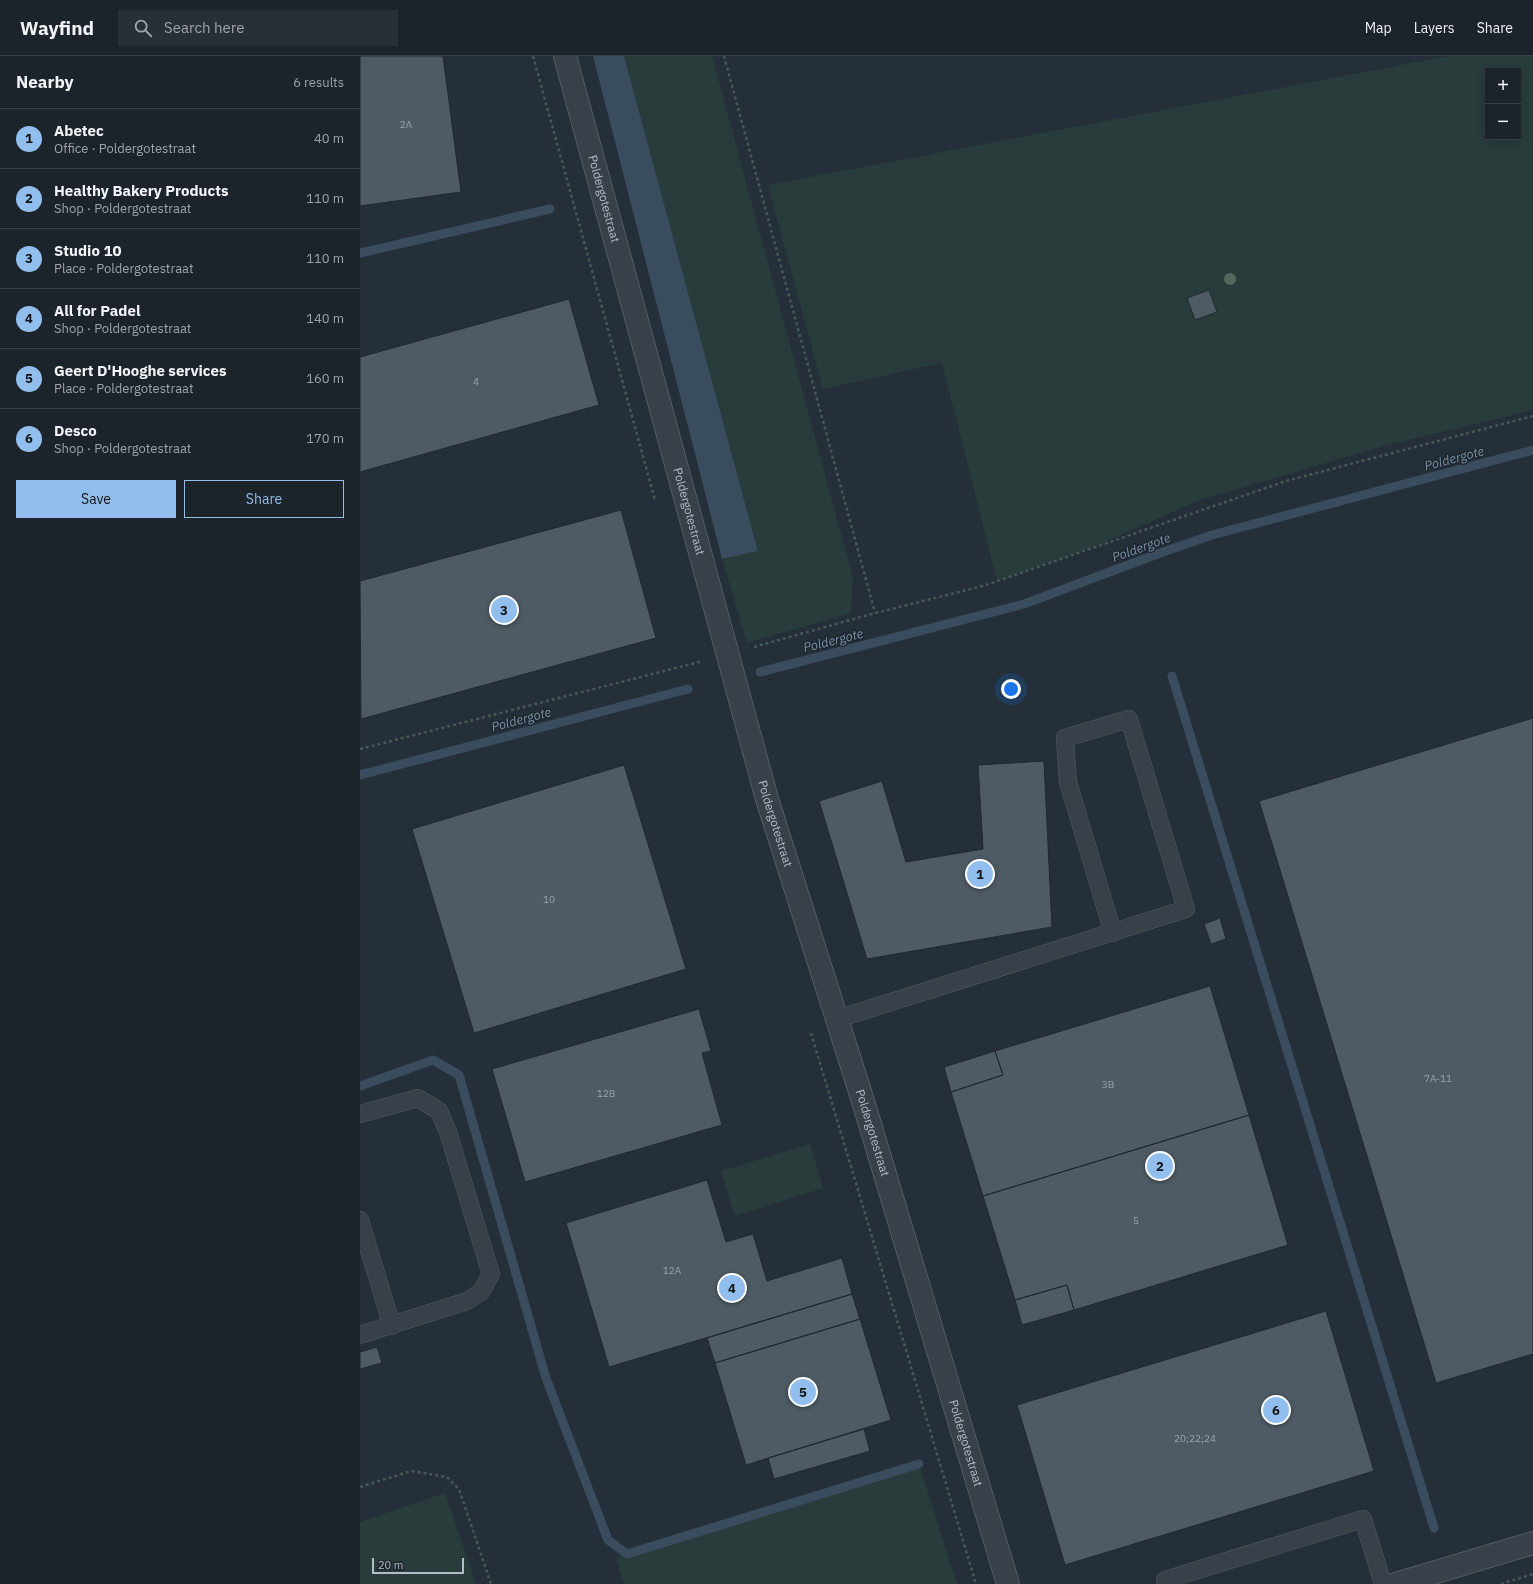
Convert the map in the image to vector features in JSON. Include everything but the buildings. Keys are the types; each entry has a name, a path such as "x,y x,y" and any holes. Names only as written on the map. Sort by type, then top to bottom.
{"street":[{"name":"Poldergotestraat","path":"565,56 767,799 837,1019 1008,1584"},
{"path":"1396,1584 1533,1543"}],"lane":[{"path":"837,1019 1113,933 1186,909 1129,719 1065,738 1068,782 1113,933"},
{"path":"360,1114 418,1098 439,1110 448,1132 491,1274 481,1292 467,1301 360,1335"},
{"path":"360,1220 392,1326"},
{"path":"1166,1584 1165,1580 1363,1519 1383,1584"}],"path":[{"path":"533,56 657,506"},
{"path":"724,56 875,613"},
{"path":"360,749 727,655 875,613 986,585 1286,481 1533,416"},
{"path":"698,656 702,669"},
{"path":"809,1029 976,1584"},
{"path":"360,1487 411,1471 447,1477 459,1489 492,1584"},
{"path":"1501,1584 1533,1574"}],"green space":[{"path":"624,56 712,56 853,578 851,613 747,643 722,559 758,550"},
{"path":"1449,56 1533,56 1533,410 1387,445 1197,501 1091,548 997,581 942,363 823,389 768,185"},
{"path":"810,1144 823,1188 735,1216 721,1171"},
{"path":"919,1464 957,1584 624,1584 616,1558"},
{"path":"445,1493 476,1584 360,1584 360,1522"}],"water":[{"path":"593,56 624,56 758,551 722,559"}],"waterway":[{"path":"360,253 550,209"},
{"name":"Poldergote","path":"760,672 1024,604 1212,535 1533,450"},
{"path":"1172,676 1434,1528"},
{"name":"Poldergote","path":"360,775 688,689"},
{"path":"360,1086 433,1060 459,1075 546,1378 608,1540 627,1554 919,1464"}],"place":[{"name":"Studio 10","path":"504,610"},
{"name":"Abetec","path":"980,874"},
{"name":"Healthy Bakery Products","path":"1160,1166"},
{"name":"All for Padel","path":"732,1288"},
{"name":"Geert D'Hooghe services","path":"803,1392"},
{"name":"Desco","path":"1276,1410"}]}
